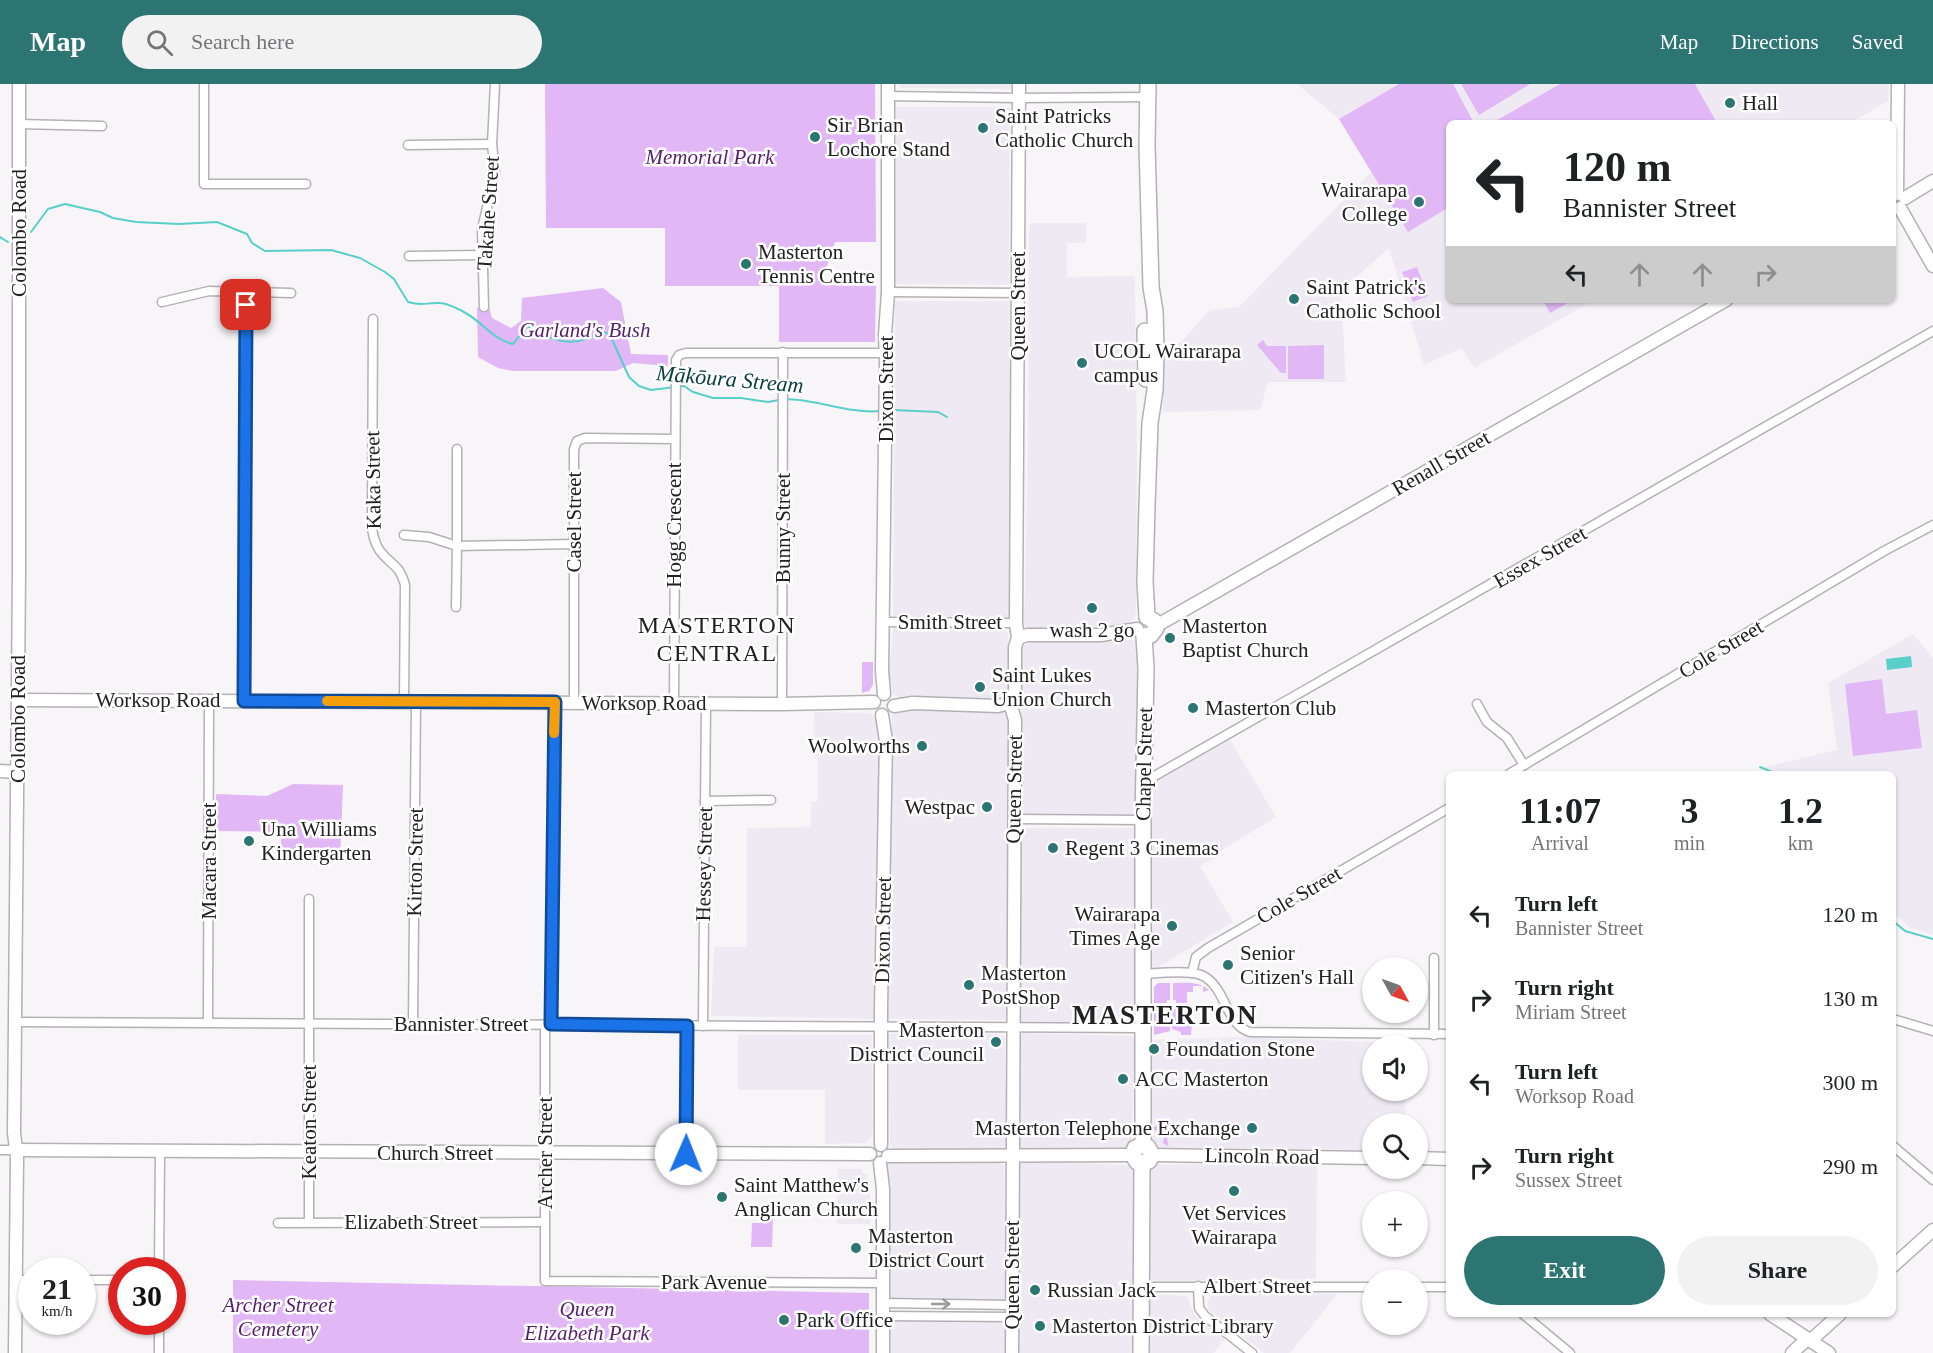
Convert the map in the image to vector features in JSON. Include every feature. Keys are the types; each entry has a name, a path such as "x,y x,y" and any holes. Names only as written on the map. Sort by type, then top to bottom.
{"highway":[{"name":"Chapel Street","path":"1141,1353 1145,582 1150,423 1155,390 1156,352 1155,310 1151,287 1148,90"}],"street":[{"name":"Colombo Road","path":"15,1353 19,700 19,84"},
{"path":"204,84 204,184 306,184"},
{"name":"Takahe Street","path":"484,307 482,229 495,173 492,144 495,84"},
{"name":"Queen Street","path":"1012,1353 1015,720 1010,703 1015,693 1015,653 1018,638 1016,623 1019,84"},
{"path":"1898,84 1898,200 1933,267"},
{"path":"888,90 1019,98 1148,90"},
{"name":"Dixon Street","path":"884,694 882,685 885,353 888,292 888,90"},
{"path":"19,124 102,126"},
{"path":"408,145 492,144"},
{"path":"1898,200 1933,181"},
{"path":"409,256 482,255"},
{"path":"162,302 209,291 291,293"},
{"path":"888,292 1018,293"},
{"path":"244,701 246,293"},
{"name":"Renall Street","path":"1018,638 1034,635 1101,635 1146,627 1721,303"},
{"name":"Kaka Street","path":"373,319 372,528 377,547 401,572 405,585 410,701"},
{"name":"Essex Street","path":"1144,779 1151,778 1596,525 1933,330"},
{"path":"783,352 885,353"},
{"name":"Hogg Crescent","path":"674,703 676,360 679,355 686,353 783,352"},
{"name":"Bunny Street","path":"782,704 783,352"},
{"name":"Casel Street","path":"574,702 574,449 577,441 585,438 675,439"},
{"path":"456,607 457,449"},
{"name":"Cole Street","path":"1516,771 1884,551 1933,525"},
{"path":"404,535 429,537 457,546 574,544"},
{"name":"Smith Street","path":"884,622 1016,623"},
{"path":"884,694 893,699 894,706 890,713 882,714 874,708 874,702 878,696 884,694"},
{"name":"Worksop Road","path":"19,700 782,704 874,702"},
{"name":"Macara Street","path":"208,1022 209,700"},
{"name":"Kirton Street","path":"410,701 413,1023"},
{"name":"Archer Street","path":"545,1281 545,1154 555,702"},
{"name":"Hessey Street","path":"703,1026 706,703"},
{"path":"894,706 913,703 998,705 1010,703"},
{"path":"1477,704 1487,722 1510,742 1516,771"},
{"name":"Dixon Street","path":"881,1145 886,770 886,741 882,714"},
{"path":"0,771 18,772"},
{"path":"705,801 771,800"},
{"name":"Cole Street","path":"1191,973 1196,957 1208,948 1446,810"},
{"path":"1014,819 1143,820"},
{"name":"Keaton Street","path":"309,899 309,1222"},
{"path":"1434,958 1434,1035"},
{"path":"1144,974 1191,973 1202,976 1211,982 1237,1023 1246,1031 1446,1034"},
{"path":"1896,1020 1933,1031"},
{"name":"Bannister Street","path":"16,1022 1143,1028"},
{"path":"686,1154 687,1026"},
{"path":"883,1353 883,1189 884,1160 887,1149 881,1145 872,1147 870,1154 873,1161 884,1160 1012,1155"},
{"path":"1896,1149 1933,1180"},
{"name":"Church Street","path":"0,1150 870,1154"},
{"path":"159,1257 160,1152"},
{"name":"Lincoln Road","path":"1012,1155 1143,1154 1362,1158"},
{"path":"1428,1158 1446,1159"},
{"name":"Elizabeth Street","path":"278,1222 544,1222"},
{"path":"1896,1263 1933,1230"},
{"name":"Park Avenue","path":"545,1281 883,1283"},
{"path":"1198,1286 1199,1308 1205,1316 1252,1353"},
{"name":"Albert Street","path":"1141,1287 1362,1287"},
{"path":"1428,1287 1446,1287"},
{"path":"883,1310 1012,1311"},
{"path":"1527,1317 1570,1353"},
{"path":"1774,1317 1829,1353"},
{"path":"1792,1353 1836,1317"},
{"path":"159,1335 159,1353"}],"shaded area":[{"path":"897,84 1011,84 1012,89 901,88"},
{"name":"Wairarapa College","path":"1297,84 1889,84 1888,101 1855,120 1446,120 1446,303 1589,303 1474,368 1462,348 1424,365 1389,248 1341,291 1346,382 1268,382 1260,410 1163,412 1162,346 1180,343 1210,310 1239,307 1371,172 1339,119"},
{"path":"896,107 1010,107 1009,285 895,284"},
{"path":"1029,223 1086,223 1086,243 1067,243 1067,277 1135,276 1136,612 1135,617 1126,625 1110,628 1028,629 1024,625 1028,449"},
{"path":"895,301 1010,301 1010,617 893,616"},
{"path":"896,626 1002,628 1008,634 1008,691 1002,698 900,698 896,696 893,694 889,676 893,628"},
{"path":"1913,634 1933,658 1933,935 1911,928 1896,916 1896,771 1769,771 1761,768 1837,750 1828,683"},
{"path":"1134,640 1140,644 1136,815 1023,814 1019,807 1020,650 1022,646 1031,642"},
{"path":"898,708 1007,711 1010,713 1006,1020 888,1019 892,715"},
{"path":"814,712 871,713 875,718 880,739 875,1019 711,1016 714,947 747,947 747,828 811,827 811,802 818,801 818,756 813,756"},
{"path":"1230,740 1276,817 1200,866 1233,922 1157,968 1153,968 1151,965 1149,784"},
{"path":"1020,828 1138,828 1138,1021 1134,1024 1021,1023"},
{"path":"1023,1033 1133,1036 1136,1039 1131,1148 1022,1151 1020,1149 1019,1036"},
{"path":"888,1034 999,1034 1005,1038 1005,1149 895,1149 890,1147"},
{"path":"738,1035 872,1035 873,1132 870,1139 865,1143 825,1144 825,1090 738,1090"},
{"path":"1236,1037 1362,1042 1362,1101 1405,1101 1405,1113 1362,1113 1362,1150 1156,1147 1148,1137 1149,1040"},
{"path":"1021,1161 1128,1165 1134,1171 1133,1353 1016,1353 1019,1163"},
{"path":"892,1162 1000,1163 1004,1165 1006,1294 1003,1300 891,1299 887,1166"},
{"path":"1155,1164 1317,1166 1316,1279 1155,1281 1150,1278 1151,1169"},
{"path":"838,1169 862,1169 862,1174 867,1174 867,1180 870,1180 870,1224 837,1224"},
{"path":"1147,1294 1187,1296 1194,1315 1225,1339 1213,1353 1147,1353"},
{"path":"1213,1294 1337,1294 1290,1353 1264,1353 1209,1311 1207,1304 1210,1297"},
{"path":"889,1320 1006,1321 1006,1353 889,1353"}],"green space":[{"name":"Memorial Park","path":"545,84 875,84 876,242 835,242 821,285 876,286 875,342 779,342 779,286 665,286 665,228 546,228"},
{"path":"1399,84 1453,84 1472,120 1446,120 1446,209 1408,232 1339,119"},
{"path":"1461,84 1530,84 1479,115"},
{"path":"1560,84 1695,84 1715,120 1497,120"},
{"path":"1417,267 1428,296 1413,302 1402,272"},
{"name":"Garland's Bush","path":"603,288 621,302 631,354 668,355 668,366 633,363 616,371 513,371 498,368 478,357 477,308 489,307 492,318 511,328 521,321 522,298"},
{"path":"1545,303 1568,303 1550,313"},
{"path":"1263,340 1267,346 1286,346 1286,373 1281,373 1257,345"},
{"path":"1324,345 1324,379 1288,379 1288,346"},
{"path":"862,662 873,662 873,685 869,691 862,693"},
{"path":"1882,679 1886,714 1917,710 1922,748 1853,756 1845,684"},
{"path":"293,784 343,785 340,862 281,860 281,832 216,831 216,794 267,796"},
{"path":"1158,983 1170,983 1170,1000 1167,1000 1167,1003 1154,1003 1154,987"},
{"path":"1173,983 1192,983 1203,986 1193,986 1193,992 1187,992 1187,1003 1176,1003 1176,1000 1173,1000"},
{"path":"1154,1006 1167,1006 1167,1009 1170,1009 1170,1031 1154,1035"},
{"path":"1176,1006 1194,1006 1194,1012 1187,1012 1187,1023 1192,1023 1191,1035 1181,1035 1181,1032 1172,1029 1173,1009 1176,1009"},
{"path":"1166,1125 1168,1146 1163,1143 1164,1137 1153,1127"},
{"path":"770,1217 773,1217 772,1247 751,1247 752,1223 767,1223"},
{"path":"233,1280 869,1293 869,1353 233,1353"}],"water":[{"path":"1911,656 1912,667 1887,670 1886,659"}],"waterway":[{"name":"Mākōura Stream","path":"31,232 48,209 65,204 136,222 179,224 217,222 247,234 252,243 265,251 331,250 360,258 394,279 408,302 443,303 451,306 469,315 499,338 513,344 527,326 546,336 573,342 592,337 602,331 610,335 629,377 639,386 651,390 684,386 693,392 713,398 741,398 768,402 779,400"},
{"name":"Mākōura Stream","path":"0,237 8,242"},
{"name":"Mākōura Stream","path":"785,399 856,410 880,411"},
{"name":"Mākōura Stream","path":"893,410 938,412 947,417"},
{"path":"1760,767 1770,771"},
{"path":"1896,924 1905,931 1933,939"}],"slow traffic":[{"path":"327,701 555,702 554,733"}],"place":[{"name":"Hall","path":"1730,103"},
{"name":"Saint Patricks Catholic Church","path":"983,128"},
{"name":"Sir Brian Lochore Stand","path":"815,137"},
{"name":"Wairarapa College","path":"1419,202"},
{"name":"Masterton Tennis Centre","path":"746,264"},
{"name":"Saint Patrick's Catholic School","path":"1294,299"},
{"name":"UCOL Wairarapa campus","path":"1082,363"},
{"name":"wash 2 go","path":"1092,608"},
{"name":"Masterton Baptist Church","path":"1170,638"},
{"name":"Saint Lukes Union Church","path":"980,687"},
{"name":"Masterton Club","path":"1193,708"},
{"name":"Woolworths","path":"922,746"},
{"name":"Westpac","path":"987,807"},
{"name":"Una Williams Kindergarten","path":"249,841"},
{"name":"Regent 3 Cinemas","path":"1053,848"},
{"name":"Wairarapa Times Age","path":"1172,926"},
{"name":"Senior Citizen's Hall","path":"1228,965"},
{"name":"Masterton PostShop","path":"969,985"},
{"name":"Masterton District Council","path":"996,1042"},
{"name":"Foundation Stone","path":"1154,1049"},
{"name":"ACC Masterton","path":"1123,1079"},
{"name":"Masterton Telephone Exchange","path":"1252,1128"},
{"name":"Vet Services Wairarapa","path":"1234,1191"},
{"name":"Saint Matthew's Anglican Church","path":"722,1197"},
{"name":"Masterton District Court","path":"856,1248"},
{"name":"Russian Jack","path":"1035,1290"},
{"name":"Park Office","path":"784,1320"},
{"name":"Masterton District Library","path":"1040,1326"}],"district":[{"name":"MASTERTON CENTRAL","path":"717,639"},
{"name":"MASTERTON","path":"1165,1015"}],"route":[{"path":"246,305 244,701 555,702 551,1024 687,1026 686,1154"}],"park label":[{"name":"Archer Street Cemetery","path":"278,1317"},
{"name":"Queen Elizabeth Park","path":"587,1321"}]}
